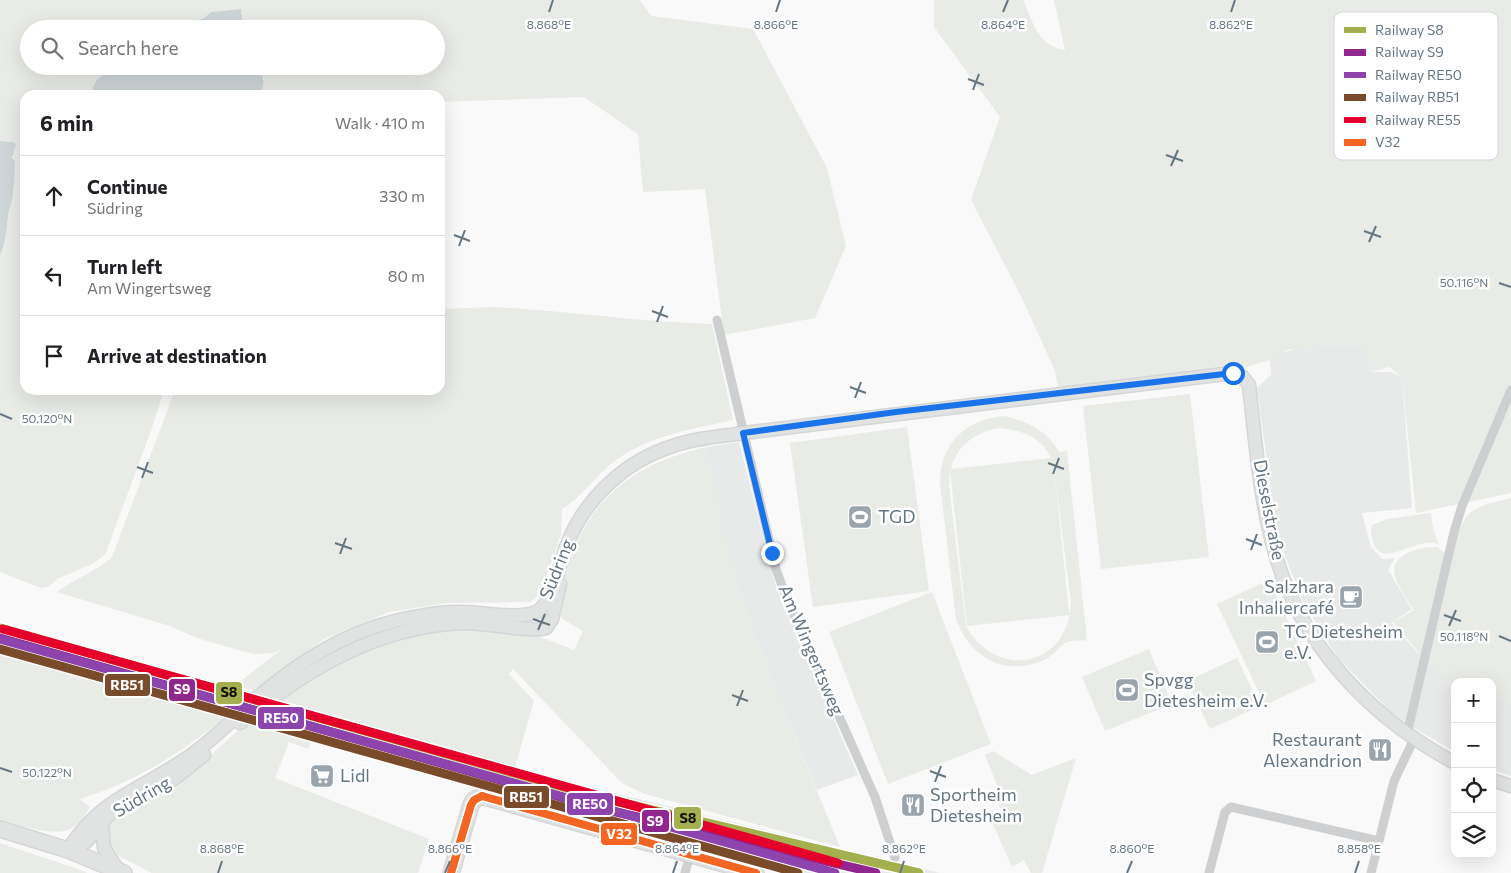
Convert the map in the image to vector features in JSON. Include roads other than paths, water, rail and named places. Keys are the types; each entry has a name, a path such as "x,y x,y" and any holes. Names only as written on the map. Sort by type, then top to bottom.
{"main road":[{"path":"451,873 471,805 474,800 482,796 756,873"},
{"path":"0,829 68,850 121,872"}],"street":[{"name":"Am Wingertsweg","path":"717,320 781,583 875,797 895,858"},
{"name":"Südring","path":"68,850 81,829 108,803 175,766 198,750 260,695 312,657 346,637 393,622 441,613 515,614 537,612 545,603 551,591 560,560 576,525 590,504 611,481 636,462 674,445 743,433 896,412 1233,373"},
{"name":"Dieselstraße","path":"1233,373 1243,377 1249,385 1267,521 1278,564 1295,606 1313,638 1334,666 1373,707 1410,736 1451,761"},
{"path":"1371,873 1394,780 1410,736 1454,532 1462,506 1511,390"},
{"name":"Südring","path":"68,850 82,846 117,809 176,778 271,698 300,678 368,642 419,628 452,624 492,624 537,630 546,628 552,619 562,575 575,539 590,514 607,493 629,474 655,459 685,448 743,433"},
{"path":"1496,781 1511,786"},
{"path":"1209,873 1225,812 1231,807 1379,840"},
{"path":"102,824 104,848 121,872"},
{"path":"685,873 690,855"}],"rail line":[{"name":"S8","path":"0,628 602,798 919,873"},
{"name":"RE55","path":"3,629 838,863"},
{"name":"S9","path":"0,638 599,808 876,873"},
{"name":"RE50","path":"0,639 835,873"},
{"name":"RB51","path":"0,649 798,873"}],"place":[{"name":"TGD","path":"860,517"},
{"name":"Salzhara Inhaliercafé","path":"1351,597"},
{"name":"TC Dietesheim e.V.","path":"1267,642"},
{"name":"Spvgg Dietesheim e.V.","path":"1127,690"},
{"name":"Restaurant Alexandrion","path":"1380,750"},
{"name":"Lidl","path":"322,776"},
{"name":"Sportheim Dietesheim","path":"913,805"}]}
